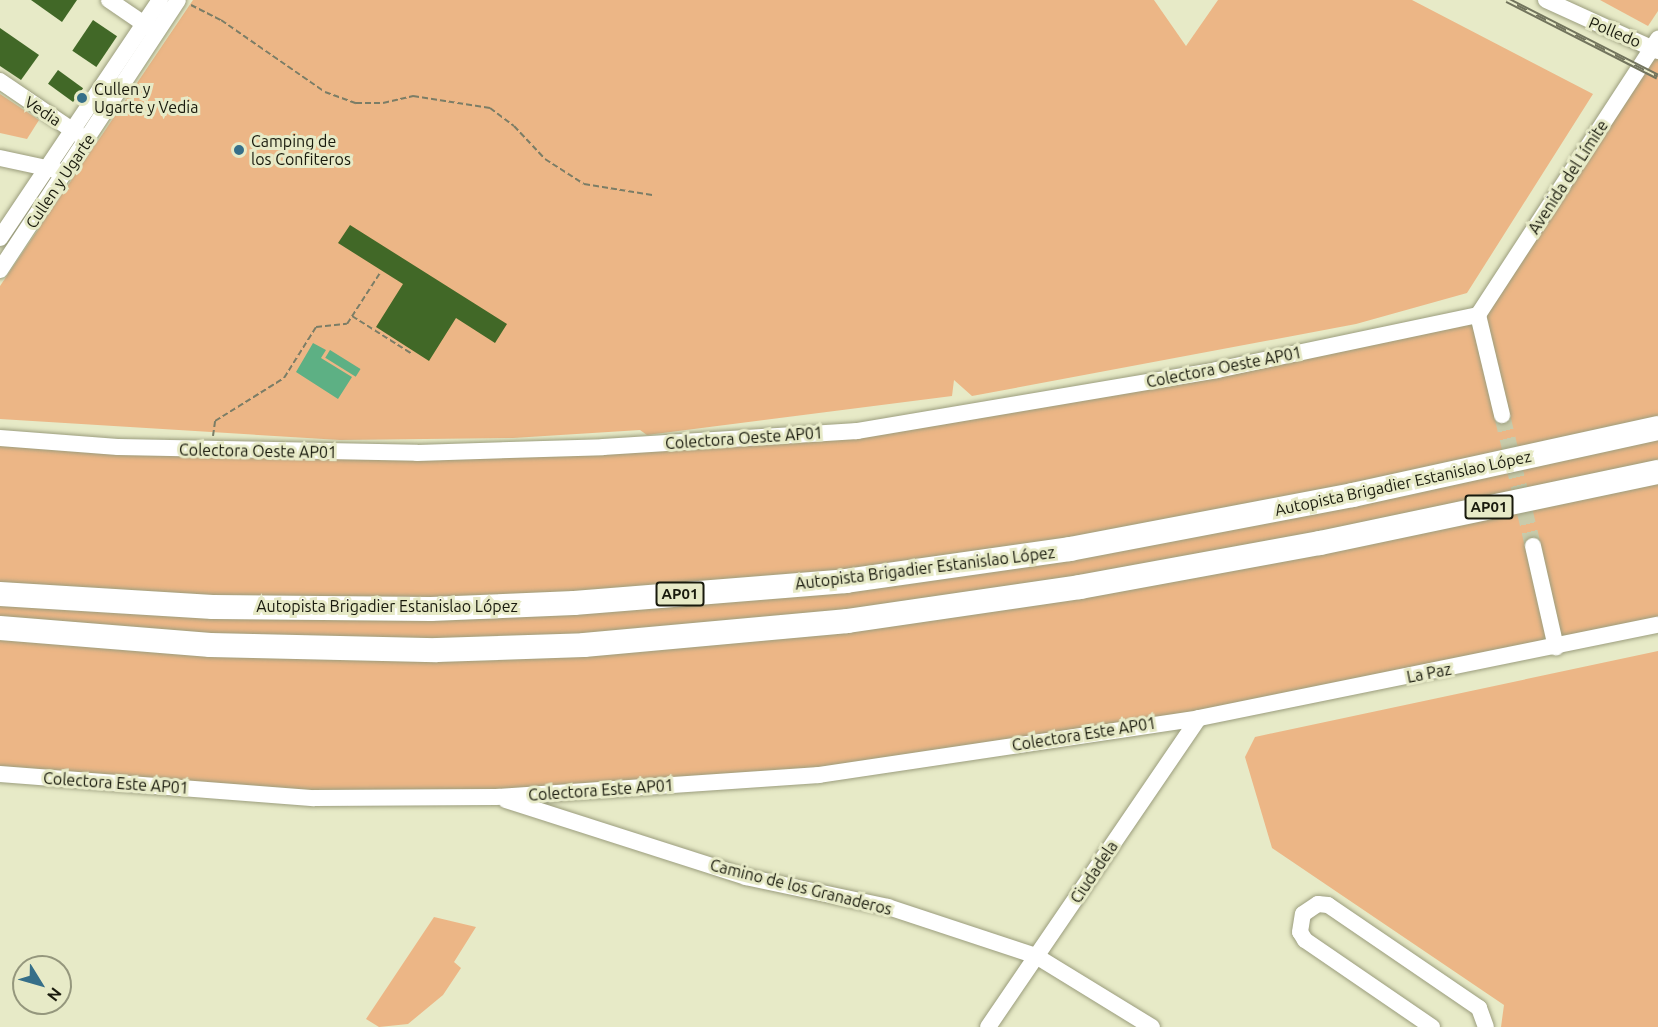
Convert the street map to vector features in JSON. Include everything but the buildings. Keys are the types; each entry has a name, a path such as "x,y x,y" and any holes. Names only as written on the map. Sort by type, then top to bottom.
{"highway":[{"name":"Autopista Brigadier Estanislao López","path":"0,594 213,607 431,609 574,603 846,581 1070,549 1342,498 1658,428"},
{"name":"AP01","path":"0,628 210,645 437,650 584,645 848,621 1080,586 1320,543 1658,472"}],"street":[{"path":"109,0 151,29"},
{"name":"Polledo","path":"1546,0 1656,46"},
{"name":"Cullen y Ugarte","path":"0,238 72,130 172,1"},
{"name":"Cullen y Ugarte","path":"0,270 87,140 151,29"},
{"name":"Avenida del Límite","path":"1478,315 1656,46"},
{"name":"Vedia","path":"0,81 87,140"},
{"path":"0,158 66,172"},
{"path":"1478,315 1502,415"},
{"name":"Colectora Oeste AP01","path":"0,438 211,450 440,453 603,447 857,431 1217,370 1478,315"},
{"path":"1533,546 1556,647"},
{"name":"La Paz","path":"1199,718 1658,626"},
{"name":"Colectora Este AP01","path":"0,774 314,798 496,797 819,776 1199,718"},
{"name":"Ciudadela","path":"988,1027 1199,718"},
{"name":"Camino de los Granaderos","path":"496,797 746,877 888,907 1036,957 1152,1027"},
{"path":"1432,1027 1305,940 1300,932 1303,914 1318,904 1328,905 1479,1008 1486,1027"}],"path":[{"path":"172,1 194,5 221,20 326,92 356,103 383,103 413,96 490,108 514,126 545,159 584,184 652,195"},
{"path":"211,450 215,421 284,378 316,327 347,324 380,273"},
{"path":"352,316 412,354"}],"shaded area":[{"path":"193,0 1154,0 1186,46 1218,0 1412,0 1593,94 1467,293 1356,324 972,396 954,380 952,396 647,435 640,430 513,438 340,440 0,419 0,286"},
{"path":"1600,0 1658,0 1658,11 1648,26"},
{"path":"1658,51 1658,625 1199,718 819,775 314,798 0,774 0,438 417,453 857,431 1478,315"},
{"path":"0,94 39,120 27,139 0,133"},
{"path":"313,343 326,350 321,358 352,377 338,399 296,372"},
{"path":"330,350 361,369 356,377 325,358"},
{"path":"1658,651 1658,1027 1501,1027 1504,1005 1272,848 1245,757 1255,737"},
{"path":"434,917 476,927 454,962 461,968 443,995 408,1024 379,1027 366,1019"}],"tunnel":[{"path":"1502,415 1533,546"}],"railway":[{"path":"1507,0 1658,77"}],"place":[{"name":"Cullen y Ugarte y Vedia","path":"82,98"},
{"name":"Camping de los Confiteros","path":"239,150"}]}
